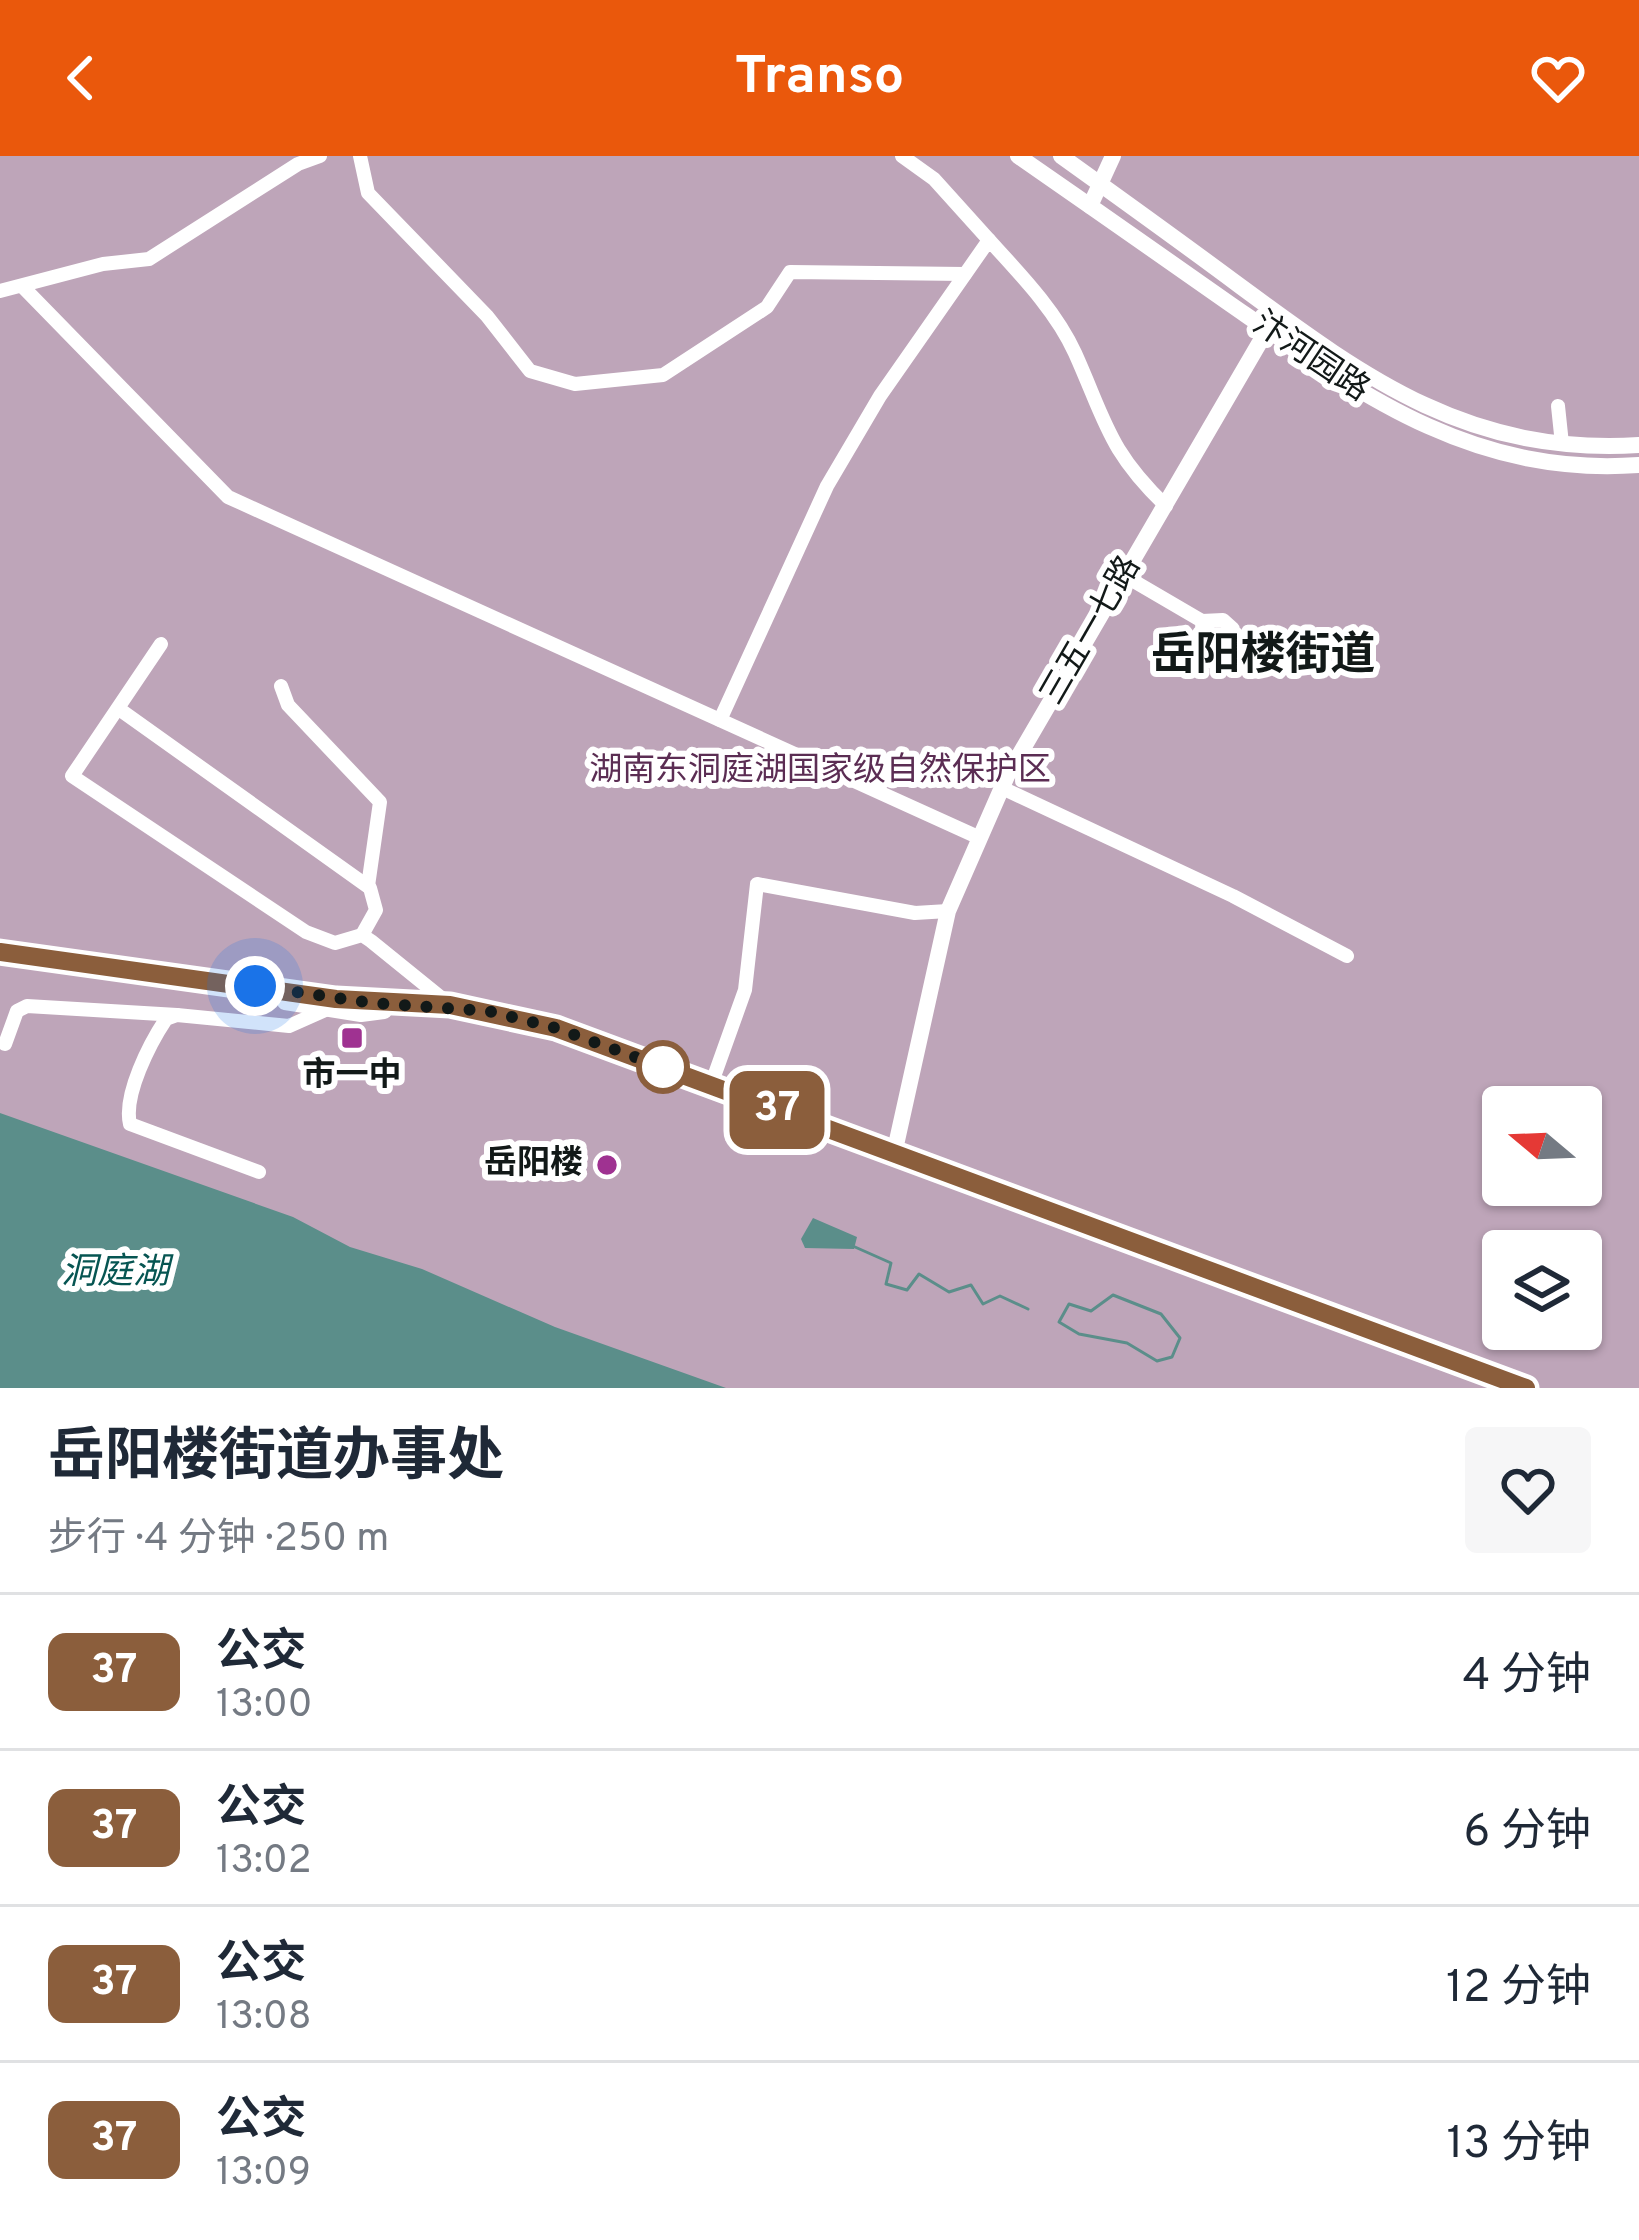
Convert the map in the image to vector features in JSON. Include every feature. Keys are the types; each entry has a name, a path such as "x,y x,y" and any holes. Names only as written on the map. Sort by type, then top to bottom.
{"main road":[{"name":"汴河园路","path":"1018,156 1391,412 1438,434 1498,453 1559,464 1639,465"},
{"name":"汴河园路","path":"1061,156 1093,171 1219,271 1392,393 1514,437 1562,444 1639,445"},
{"path":"1074,195 1113,156"},
{"path":"1090,206 1093,171"},
{"path":"1207,288 1202,275 1209,268 1219,271"},
{"name":"三五一七路","path":"894,1154 948,911 1001,788 1268,330"},
{"path":"0,955 336,999 450,1005 556,1028 1526,1388"},
{"path":"0,955 180,981 325,1010 465,1013 555,1034 1504,1388"}],"street":[{"path":"0,291 104,264 149,259 298,164 320,156"},
{"path":"360,156 368,193 488,316 530,371 574,384 664,375 767,308 790,272 965,274"},
{"path":"902,156 934,179 1028,283 1074,350 1107,438 1166,506"},
{"path":"721,720 827,486 880,396 989,240"},
{"path":"24,288 228,497 980,838"},
{"path":"1558,406 1562,444"},
{"path":"1125,576 1202,621"},
{"path":"161,644 72,776 306,932 334,943 362,935 376,910 368,886 380,802 288,705 281,686"},
{"path":"119,709 368,886"},
{"path":"1001,788 1233,896 1347,956"},
{"path":"712,1085 745,990 758,884 915,913 948,911"},
{"path":"362,935 450,1005"},
{"path":"5,1044 17,1011 39,1004 289,1026 325,1010"},
{"path":"177,1015 166,1019 148,1054 128,1112 130,1124 259,1172"}],"green space":[{"name":"湖南东洞庭湖国家级自然保护区","path":"0,156 1639,156 1639,1388 0,1388"}],"water":[{"name":"洞庭湖","path":"0,1113 293,1217 350,1247 422,1269 555,1327 726,1388 0,1388"},
{"path":"813,1218 857,1237 854,1249 805,1248 801,1239"}],"waterway":[{"path":"855,1247 891,1263 886,1284 907,1290 919,1274 949,1292 971,1285 983,1304 1000,1296 1028,1309"},
{"path":"1113,1295 1161,1314 1180,1338 1172,1357 1157,1361 1127,1343 1079,1334 1059,1322 1069,1304 1091,1311 1113,1295"}],"bus line":[{"name":"37","path":"0,952 336,999 450,1005 556,1028 1526,1388"}],"place":[{"name":"市一中","path":"352,1038"},
{"name":"岳阳楼","path":"607,1165"}],"district":[{"name":"岳阳楼街道","path":"1263,657"}],"route":[{"path":"255,986 372,1003 488,1011 556,1028 673,1071 663,1067"}]}
